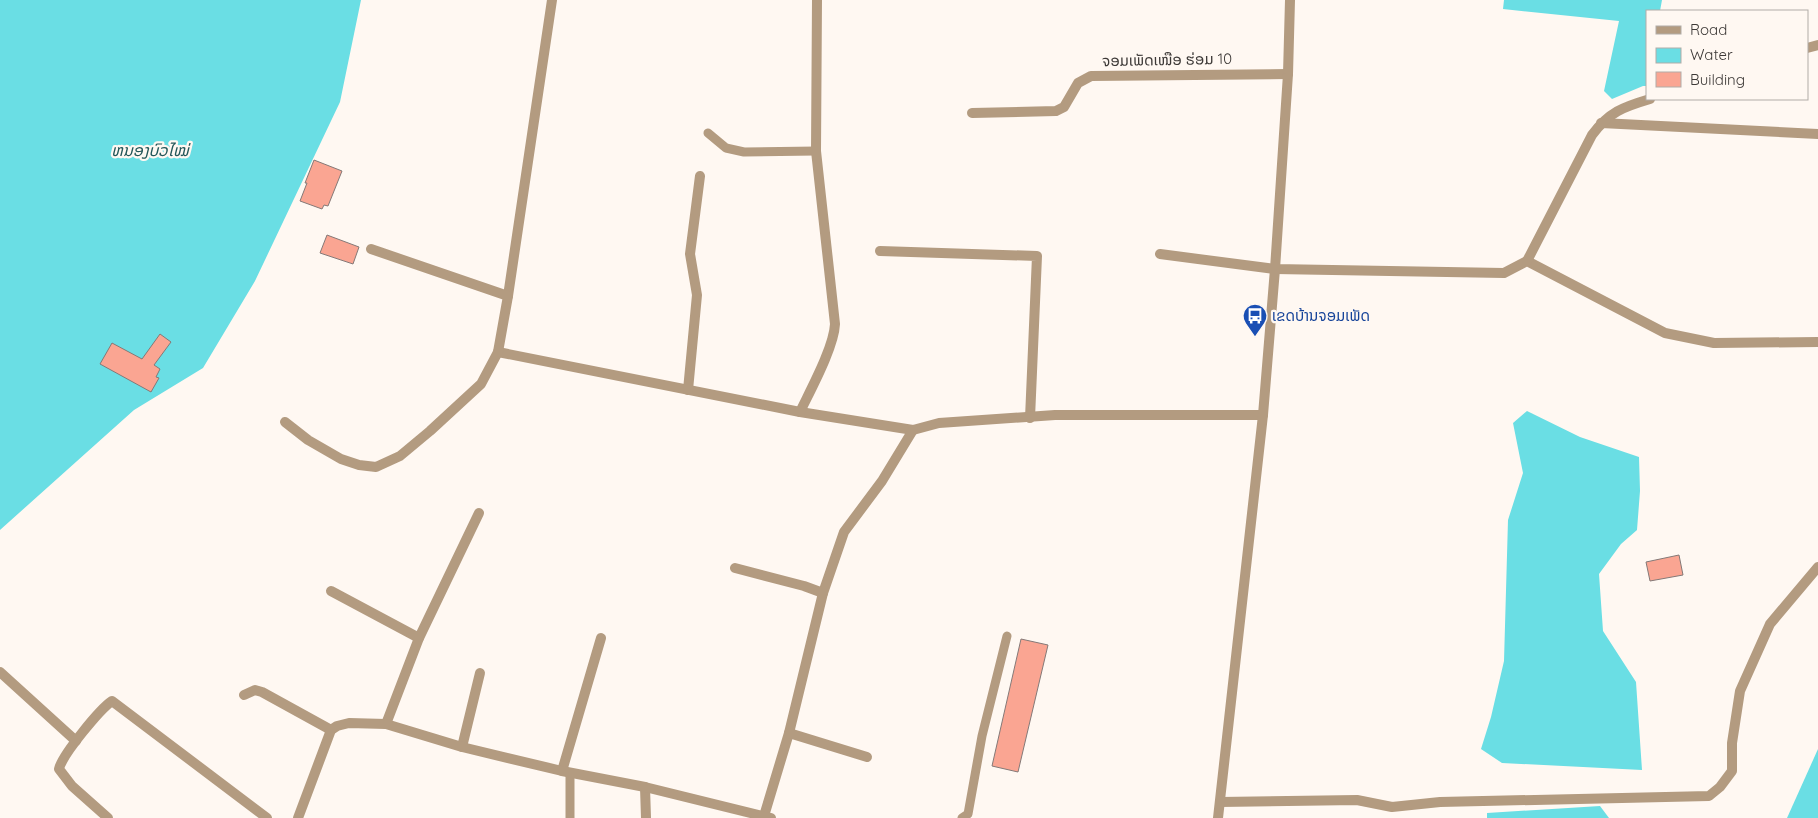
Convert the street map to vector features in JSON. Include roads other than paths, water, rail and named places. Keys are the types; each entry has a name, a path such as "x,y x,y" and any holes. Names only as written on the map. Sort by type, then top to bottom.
{"street":[{"path":"285,422 308,440 341,459 358,465 376,466 400,456 481,384 498,352 552,0"},
{"path":"800,412 835,330 816,151 816,0"},
{"path":"1218,818 1263,415 1288,74 1290,0"},
{"name":"ຈອມເພັດເໜືອ ຮ່ອມ 10","path":"972,113 1056,111 1064,107 1078,83 1091,76 1288,74"},
{"path":"1160,254 1275,269 1504,273 1527,261 1592,135 1601,123 1622,108 1647,100"},
{"path":"1601,123 1818,134"},
{"path":"688,390 697,295 690,254 700,176"},
{"path":"371,249 508,296"},
{"path":"880,251 1037,256 1030,418"},
{"path":"1527,261 1665,333 1714,343 1818,342"},
{"path":"498,352 800,412 913,430 939,423 1055,415 1263,415"},
{"path":"298,818 331,730 337,726 349,723 386,724 462,747 566,772 645,787 767,817 824,593 844,532 882,481 913,430"},
{"path":"386,724 419,638 479,513"},
{"path":"1220,802 1357,800 1392,807 1440,802 1709,796 1720,787 1732,771 1732,743 1740,691 1770,624 1818,567"},
{"path":"735,568 824,593"},
{"path":"331,591 419,638"},
{"path":"566,772 601,638"},
{"path":"0,672 76,741"},
{"path":"462,747 480,673"},
{"path":"244,695 255,690 262,692 331,730"},
{"path":"108,818 72,786 59,769 76,741 110,702 114,702 267,818"},
{"path":"789,733 867,757"},
{"path":"645,787 646,818"}],"lane":[{"path":"708,133 726,148 744,152 816,151"},
{"path":"962,818 968,814 982,736 1007,636"},
{"path":"566,772 570,818"}],"water":[{"name":"ຫນອງບົວໄໝ່","path":"0,0 361,0 340,102 255,281 203,368 134,410 0,530"},
{"path":"1504,0 1662,0 1660,10 1646,10 1646,86 1612,99 1604,91 1619,21 1503,9"},
{"path":"1527,411 1580,437 1639,457 1640,491 1637,530 1621,544 1599,574 1603,631 1636,682 1642,770 1502,763 1481,749 1491,717 1504,661 1508,520 1523,473 1513,423"},
{"path":"1818,749 1818,818 1787,818"},
{"path":"1600,806 1609,818 1487,818 1487,813"}],"place":[{"name":"ເຂດບ້ານຈອມເພັດ","path":"1255,337"}]}
